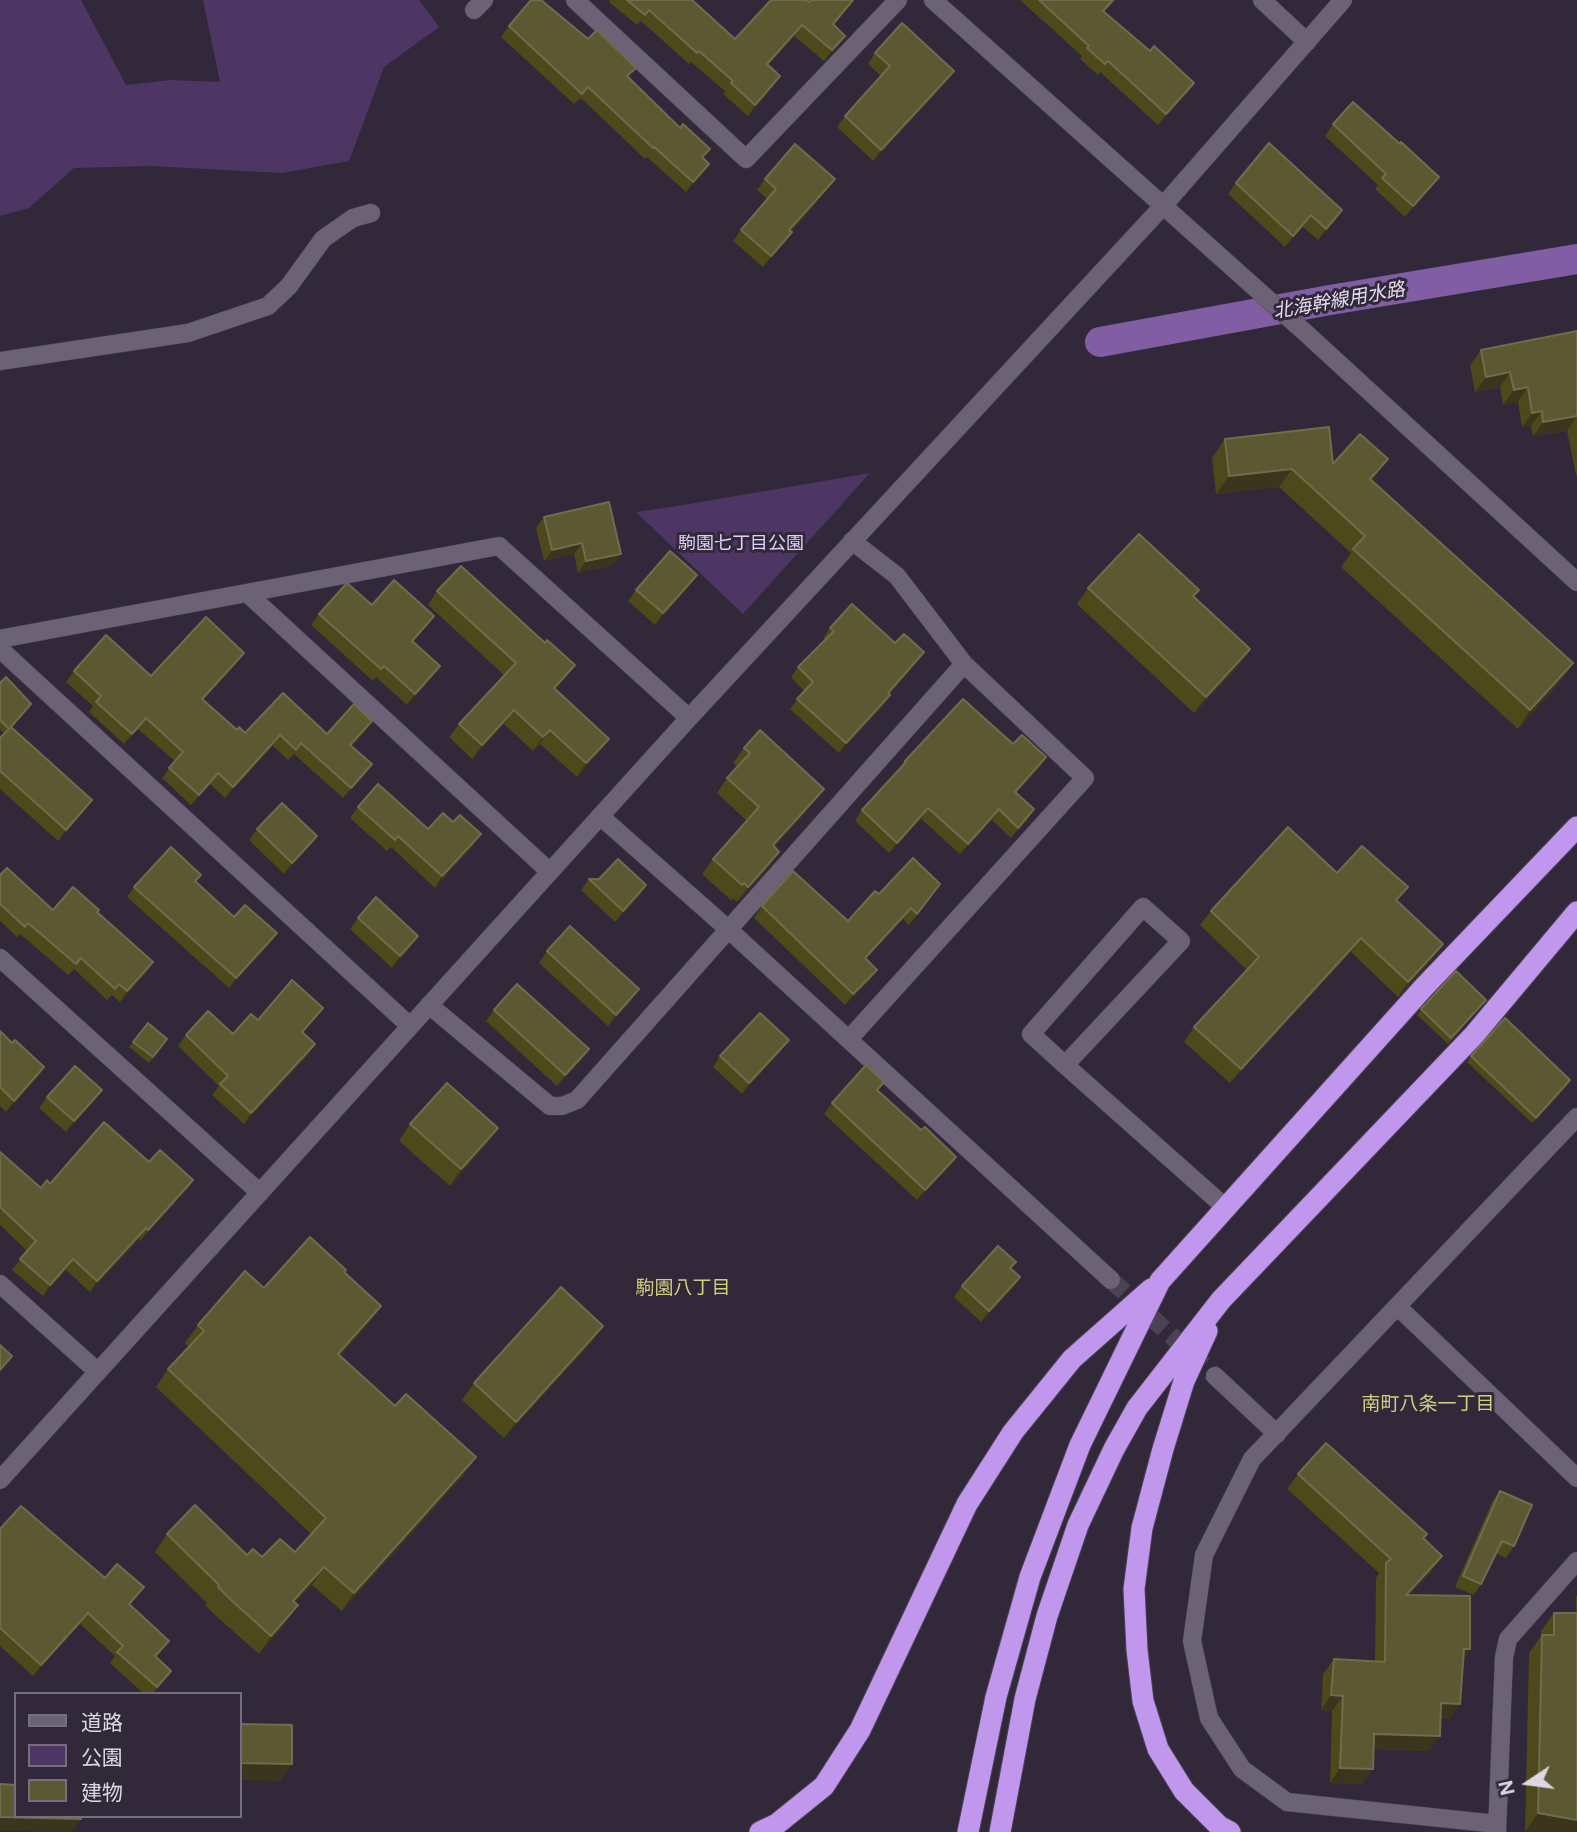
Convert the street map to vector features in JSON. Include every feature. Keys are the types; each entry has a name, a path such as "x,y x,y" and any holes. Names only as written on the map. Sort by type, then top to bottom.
{"highway":[{"path":"760,1832 777,1824 824,1786 860,1730 967,1504 1013,1432 1073,1359 1160,1282 1424,987 1577,827"},
{"path":"1000,1828 1026,1699 1047,1616 1078,1525 1137,1408 1221,1300 1474,1035 1577,912"},
{"path":"968,1828 996,1697 1030,1577 1080,1446 1160,1282"},
{"path":"1221,1300 1184,1381 1163,1449 1142,1528 1134,1589 1143,1701 1158,1749 1184,1791 1219,1826 1230,1832"}],"street":[{"path":"575,0 746,159 898,0"},
{"path":"933,0 1309,336 1577,582"},
{"path":"1262,0 1307,42"},
{"path":"0,1480 689,718 1163,206 1343,0"},
{"path":"0,361 188,333 268,306 289,286 323,239 353,218 371,214"},
{"path":"849,1039 1085,778 964,664 897,576 852,541"},
{"path":"0,639 499,546 689,718"},
{"path":"247,593 550,872"},
{"path":"0,649 410,1026"},
{"path":"429,1005 550,1106 562,1106 577,1100 964,664"},
{"path":"600,816 728,929 1111,1280"},
{"path":"1065,1065 1181,941 1143,907 1031,1034 1065,1065 1226,1208"},
{"path":"0,958 260,1193"},
{"path":"1577,1118 1252,1459 1204,1555 1192,1642 1209,1718 1242,1769 1287,1802 1497,1828 1504,1657 1508,1639 1577,1561"},
{"path":"0,1284 98,1371"},
{"path":"1398,1307 1577,1478"},
{"path":"1215,1376 1277,1434"}],"green space":[{"path":"0,0 81,0 126,85 171,80 220,82 203,0 419,0 439,27 384,67 349,161 282,173 152,166 74,168 29,208 0,216"},
{"name":"駒園七丁目公園","path":"870,473 743,614 636,512 677,506"}],"building":[{"path":"531,0 541,0 588,39 597,30 636,68 627,76 680,128 683,124 710,149 702,157 709,164 693,182 588,87 582,94 509,26"},
{"path":"627,0 692,0 735,39 771,0 853,0 833,24 845,36 832,50 802,25 767,64 780,76 755,105 699,51 697,53 649,10 645,15"},
{"path":"1039,0 1113,0 1103,11 1150,51 1154,46 1194,83 1166,114 1108,61 1105,64 1087,48 1089,46"},
{"path":"902,23 954,71 881,150 845,116 890,66 875,53"},
{"path":"1353,102 1439,177 1413,206 1382,178 1386,174 1333,124"},
{"path":"1269,143 1342,210 1326,229 1311,215 1293,236 1236,183"},
{"path":"795,144 835,179 789,230 792,232 771,256 741,230 776,189 765,179"},
{"path":"1577,331 1577,416 1543,422 1542,411 1532,413 1528,387 1514,390 1510,372 1486,377 1481,350"},
{"path":"1329,427 1333,464 1360,434 1388,459 1370,479 1573,663 1530,710 1353,549 1365,536 1292,469 1229,476 1225,439"},
{"path":"609,502 621,554 586,561 582,543 552,550 544,517"},
{"path":"1139,534 1199,590 1193,596 1250,649 1206,697 1088,588"},
{"path":"670,551 697,575 663,613 636,590"},
{"path":"461,566 545,643 547,640 575,665 554,688 609,739 586,763 550,730 543,737 514,710 482,745 459,724 516,663 437,591"},
{"path":"394,580 434,616 412,641 440,666 415,694 384,666 381,669 319,614 347,583 372,605"},
{"path":"852,604 895,643 904,634 924,652 888,693 890,695 846,743 797,699 813,682 798,667 834,631 830,628"},
{"path":"206,617 244,653 202,699 237,730 239,727 245,733 283,693 327,734 354,704 372,721 350,745 372,764 351,788 301,743 296,750 280,735 233,787 218,773 199,795 169,768 183,752 146,718 132,734 96,702 101,696 74,671 106,635 151,676"},
{"path":"6,677 31,704 9,729 0,720 0,683"},
{"path":"963,699 1013,744 1022,735 1046,757 1015,792 1034,809 1018,828 999,809 968,844 928,808 897,843 862,810"},
{"path":"11,727 92,800 66,830 0,771 0,738"},
{"path":"760,730 824,789 773,845 779,852 748,887 744,883 742,885 713,859 759,807 727,778 750,753 744,748"},
{"path":"378,784 428,829 443,813 453,822 460,815 481,834 442,876 398,836 395,840 358,807"},
{"path":"282,803 317,836 292,863 257,829"},
{"path":"1288,827 1337,873 1362,846 1408,887 1396,900 1443,944 1408,982 1361,938 1241,1069 1194,1027 1259,957 1211,911"},
{"path":"171,847 201,875 195,881 234,917 245,905 277,933 236,978 134,887"},
{"path":"913,858 940,884 917,914 911,908 865,958 877,970 853,994 762,906 793,871 848,921 875,891 879,894"},
{"path":"618,859 646,885 623,911 589,879 599,879"},
{"path":"7,868 53,910 73,887 153,962 127,991 119,984 115,989 81,958 76,964 28,923 25,927 0,904 0,875"},
{"path":"376,897 418,936 400,956 358,918"},
{"path":"570,926 639,989 616,1015 547,951"},
{"path":"1456,971 1486,1000 1451,1038 1421,1009"},
{"path":"292,980 323,1008 302,1032 315,1044 251,1113 220,1084 228,1076 186,1035 208,1011 233,1034 251,1014 258,1020"},
{"path":"517,984 589,1049 565,1075 494,1010"},
{"path":"760,1013 789,1040 749,1083 720,1056"},
{"path":"1505,1018 1570,1080 1536,1118 1471,1056"},
{"path":"148,1023 167,1039 153,1057 133,1042"},
{"path":"0,1031 12,1043 15,1040 44,1067 14,1101 0,1087"},
{"path":"866,1065 884,1082 877,1090 921,1130 925,1127 956,1157 925,1190 832,1103"},
{"path":"75,1066 102,1090 74,1121 47,1097"},
{"path":"447,1083 498,1128 461,1169 410,1124"},
{"path":"104,1122 149,1162 160,1150 193,1180 97,1281 73,1259 50,1285 20,1259 36,1241 0,1207 0,1152 41,1188 47,1180 50,1184"},
{"path":"310,1237 381,1306 338,1354 395,1406 406,1394 476,1457 354,1593 324,1567 293,1601 298,1605 271,1636 230,1599 167,1534 195,1505 247,1555 253,1549 262,1557 280,1539 295,1552 326,1518 168,1369 204,1331 198,1325 245,1271 264,1288"},
{"path":"998,1246 1016,1262 1010,1268 1020,1277 989,1311 962,1286"},
{"path":"561,1287 603,1326 516,1422 474,1383"},
{"path":"0,1345 12,1356 0,1370"},
{"path":"1326,1443 1427,1534 1423,1538 1442,1556 1406,1595 1470,1596 1470,1649 1464,1649 1460,1704 1441,1703 1440,1736 1374,1734 1373,1769 1340,1768 1343,1696 1331,1695 1334,1659 1385,1662 1386,1563 1391,1559 1298,1474"},
{"path":"1500,1491 1532,1505 1514,1546 1502,1541 1481,1584 1463,1576"},
{"path":"21,1506 105,1578 117,1564 144,1587 129,1604 169,1641 155,1656 171,1671 157,1687 117,1652 123,1646 88,1613 41,1665 0,1628 0,1529"},
{"path":"1554,1613 1577,1613 1577,1820 1538,1813 1542,1635 1554,1635"},
{"path":"242,1724 292,1725 292,1764 242,1763"},
{"path":"0,1784 14,1785 14,1817 0,1817"}],"waterway":[{"name":"北海幹線用水路","path":"1100,342 1577,259"}],"tunnel":[{"path":"1111,1280 1215,1376"}],"district":[{"name":"駒園八丁目","path":"683,1288"},
{"name":"南町八条一丁目","path":"1428,1404"}]}
